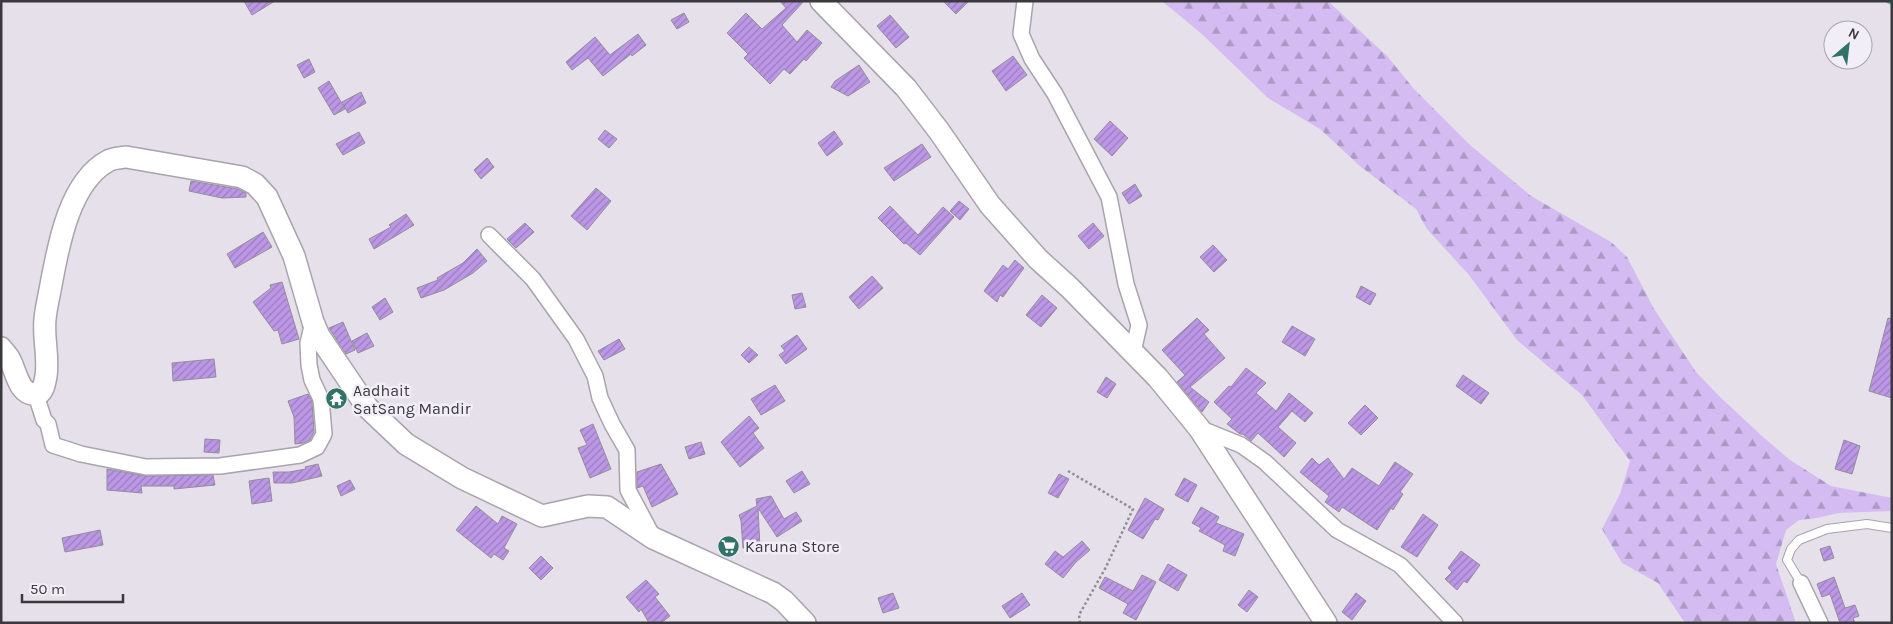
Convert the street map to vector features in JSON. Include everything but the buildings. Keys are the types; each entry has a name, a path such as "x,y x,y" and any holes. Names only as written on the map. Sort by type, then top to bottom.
{"street":[{"path":"821,1 906,88 939,131 990,205 1038,259 1070,288 1163,384 1199,428 1326,623"},
{"path":"1025,1 1021,34 1032,59 1055,94 1110,197 1126,284 1139,325 1133,352"},
{"path":"1,348 10,360 22,387 28,393 36,394 43,389 46,376 45,320 58,244 80,190 93,173 109,160 126,157 174,167 242,177 256,184 267,197 294,256 313,322 320,336 367,406 406,444 433,462 502,498 542,516 588,506 607,507 653,538 773,594 784,601 805,623"},
{"path":"488,235 533,279 580,346 595,376 600,398 627,450 628,490 653,538"},
{"path":"36,394 44,420 48,424 53,445 81,454 146,467 220,466 300,455 317,447 324,434 321,399 312,380 309,365 308,343 313,322"},
{"path":"1199,428 1241,445 1265,462 1337,530 1400,565 1455,623"},
{"path":"1801,583 1820,623"}],"lane":[{"path":"1801,583 1787,560 1791,549 1799,540 1827,529 1867,524 1892,528"}],"path":[{"path":"1068,471 1133,509 1106,567 1079,615 1080,623"}],"green space":[{"path":"1162,1 1328,1 1387,56 1414,89 1470,145 1531,196 1611,242 1627,257 1654,309 1696,372 1762,436 1790,460 1831,486 1892,498 1892,511 1838,513 1799,520 1786,530 1776,564 1796,623 1685,623 1658,583 1622,563 1602,529 1620,494 1630,461 1582,395 1517,340 1469,275 1427,229 1416,209 1360,166 1320,129 1268,98 1203,35"}],"waterway":[{"path":"1888,1 1892,3"}],"place":[{"name":"Aadhait SatSang Mandir","path":"337,399"},
{"name":"Karuna Store","path":"729,546"}]}
